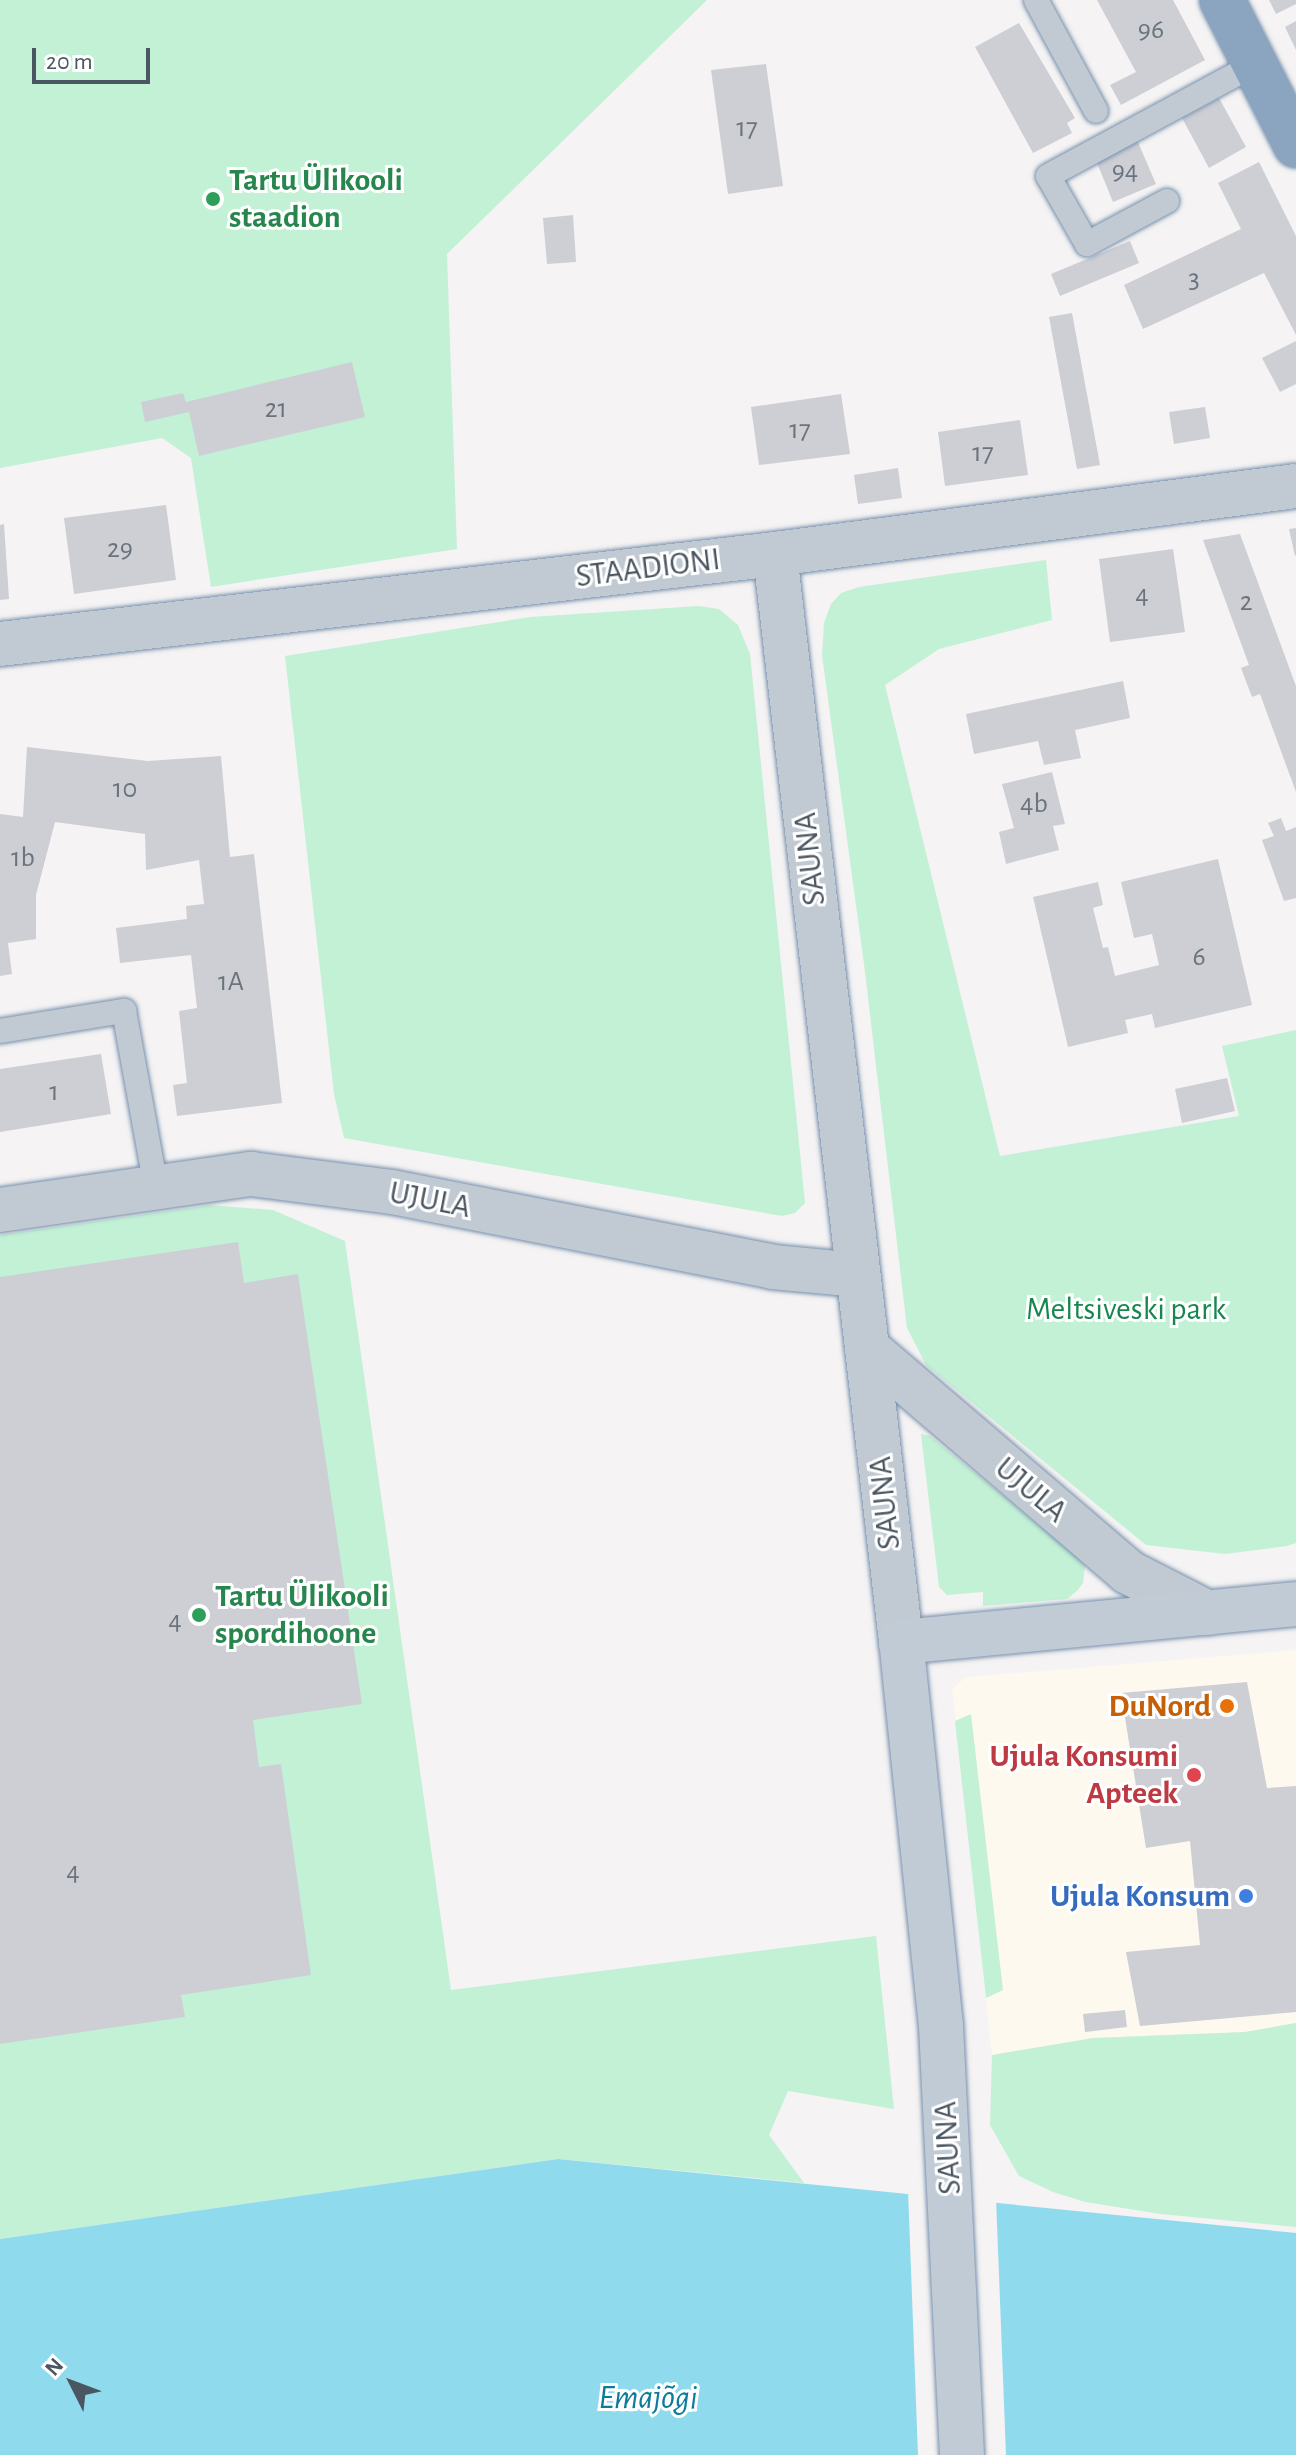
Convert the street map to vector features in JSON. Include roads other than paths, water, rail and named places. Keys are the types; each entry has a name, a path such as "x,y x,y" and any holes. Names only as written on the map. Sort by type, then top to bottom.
{"highway":[{"path":"1222,0 1296,145"}],"street":[{"name":"STAADIONI","path":"0,644 775,554 1296,486"},
{"name":"SAUNA","path":"775,554 901,1642 936,1978 948,2142 962,2455"},
{"name":"UJULA","path":"0,1210 251,1174 350,1186 773,1267 857,1275"},
{"name":"UJULA","path":"867,1348 1128,1572 1208,1613"},
{"path":"901,1642 1296,1604"}],"lane":[{"path":"1036,0 1096,111"},
{"path":"1167,201 1087,244 1048,176 1255,64"},
{"path":"0,1031 124,1011 156,1187"}],"water":[{"name":"Emajõgi","path":"558,2159 1296,2233 1296,2455 0,2455 0,2239"}],"place":[{"name":"Tartu Ülikooli staadion","path":"213,199"},
{"name":"Tartu Ülikooli spordihoone","path":"199,1615"},
{"name":"DuNord","path":"1227,1706"},
{"name":"Ujula Konsumi Apteek","path":"1194,1775"},
{"name":"Ujula Konsum","path":"1246,1896"}],"park label":[{"name":"Meltsiveski park","path":"1126,1309"}]}
